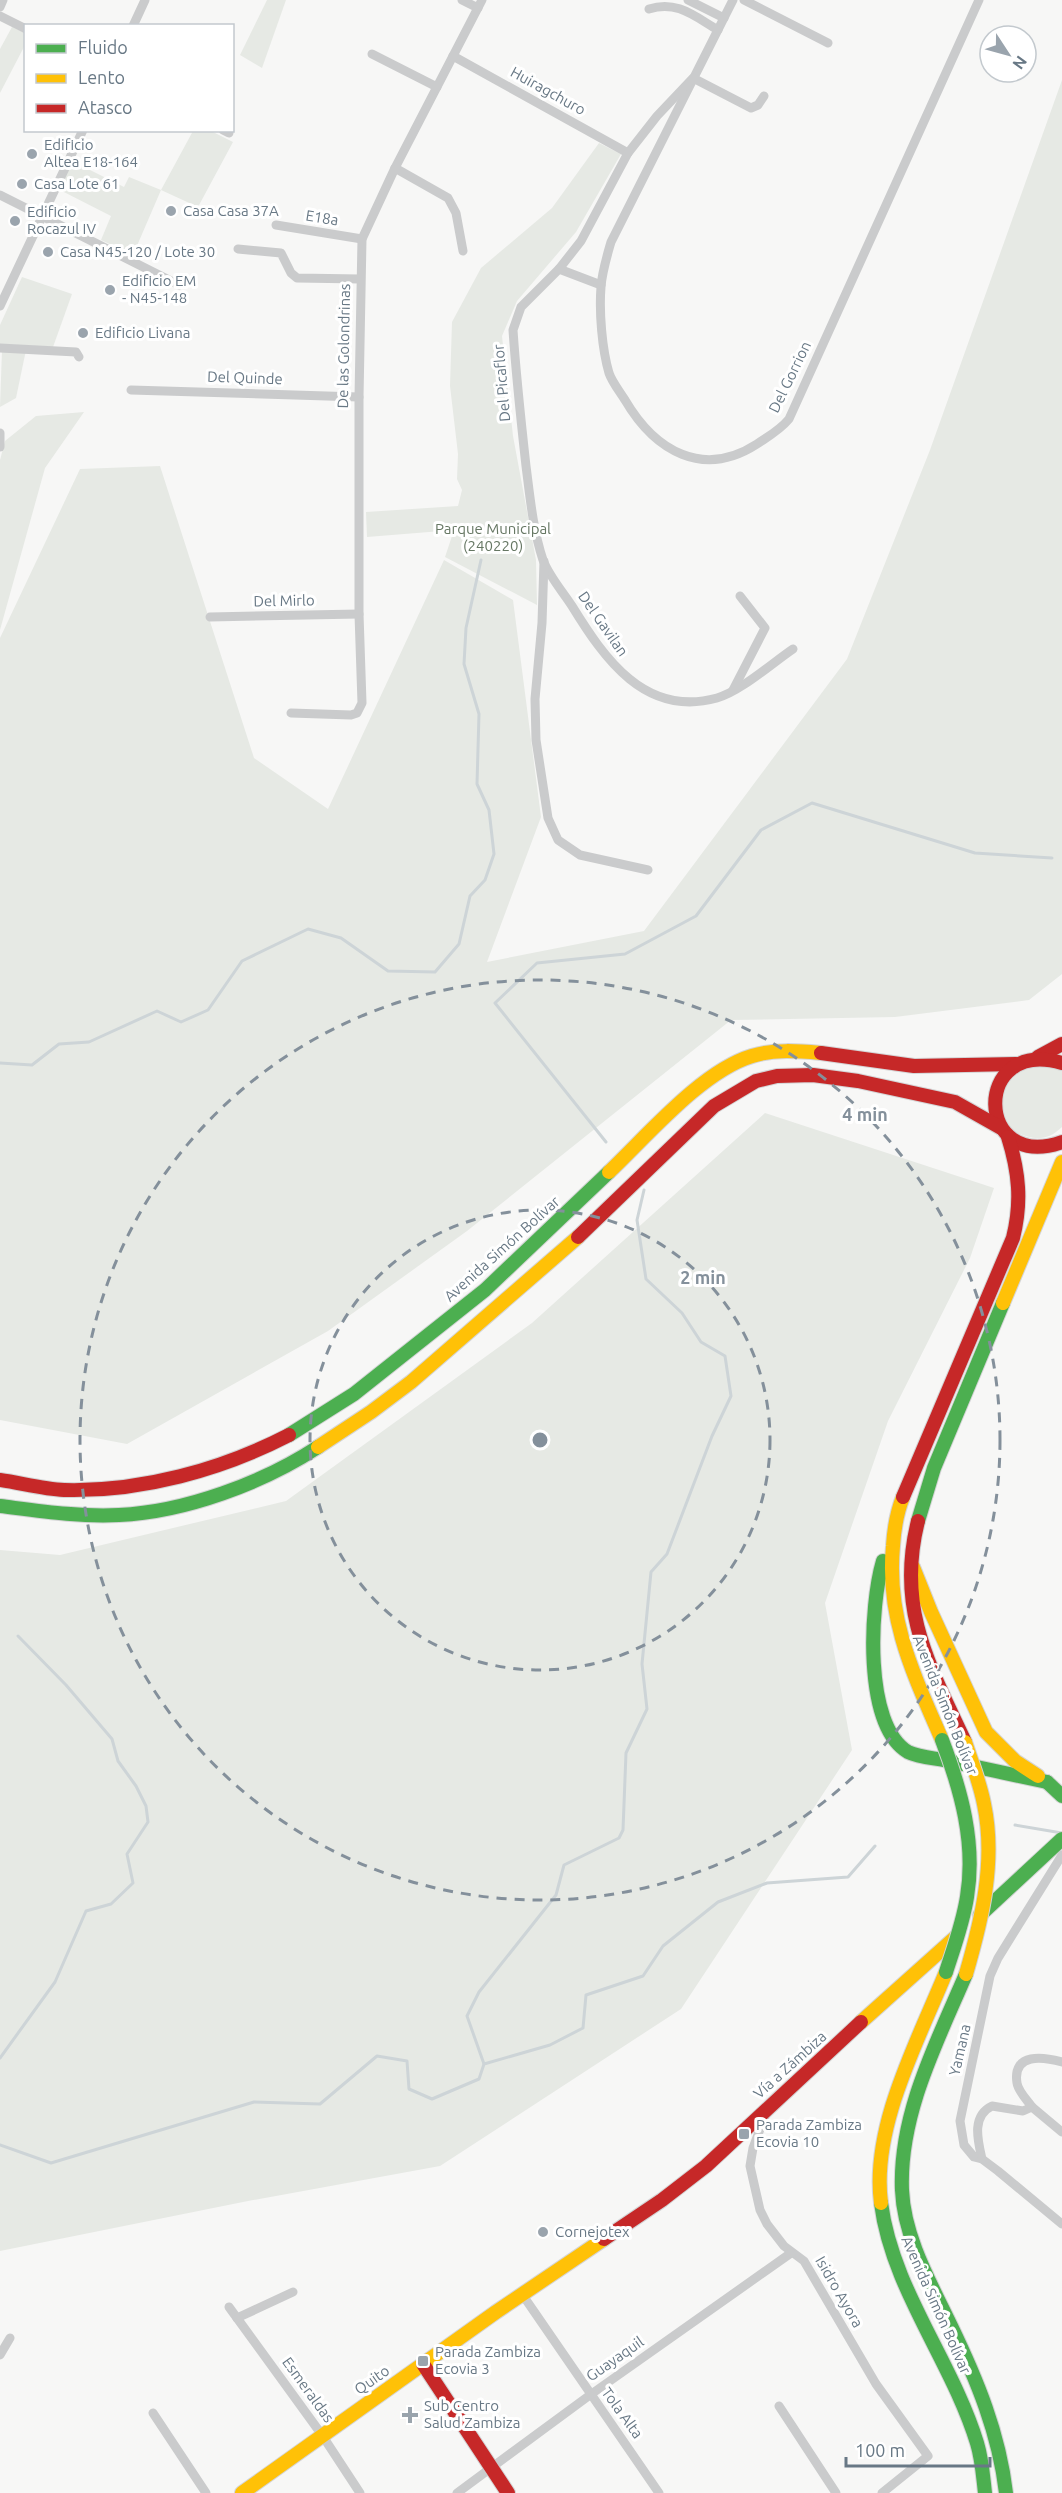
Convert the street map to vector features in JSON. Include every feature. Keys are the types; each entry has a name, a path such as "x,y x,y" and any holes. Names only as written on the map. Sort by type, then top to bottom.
{"main road":[{"name":"Avenida Simón Bolívar","path":"0,1480 62,1490 124,1488 168,1479 252,1454 295,1432 354,1394 484,1290 701,1084 732,1063 760,1054 791,1051 915,1066 1016,1064 1038,1057 1062,1044"},
{"path":"1038,1057 1062,1063"},
{"name":"Avenida Simón Bolívar","path":"985,2493 981,2461 973,2433 956,2389 895,2258 884,2227 880,2181 884,2145 901,2086 946,1972 962,1920 969,1882 968,1830 958,1781 909,1666 893,1614 890,1583 892,1544 901,1502 1012,1238 1020,1212 1021,1188 1017,1164 994,1111 995,1093 1002,1076 1016,1064"},
{"path":"0,1506 60,1514 121,1515 184,1505 235,1489 290,1465 372,1412 411,1382 560,1256 714,1106 756,1081 777,1076 813,1075 858,1081 955,1102 1005,1132 1020,1144 1034,1148 1048,1148 1062,1142"},
{"name":"Avenida Simón Bolívar","path":"1006,2493 1002,2453 990,2413 912,2242 903,2205 902,2177 912,2117 932,2056 966,1974 988,1885 988,1833 980,1783 914,1619 910,1590 911,1562 918,1521 934,1468 1062,1162"},
{"path":"1009,1293 1018,1284 1025,1271 1062,1187"},
{"path":"892,1544 881,1567 874,1610 880,1701 888,1730 898,1744 910,1753 1047,1782"},
{"path":"911,1562 931,1612 986,1732 1015,1761 1047,1782 1062,1796"},
{"name":"Vía a Zámbiza","path":"522,2294 662,2200 706,2166 770,2105 1018,1882 1062,1839"},
{"name":"Quito","path":"242,2493 522,2294"},
{"path":"423,2364 508,2493"}],"street":[{"path":"0,7 3,0"},
{"path":"134,24 145,0"},
{"path":"462,0 480,4"},
{"path":"688,0 724,18"},
{"name":"Del Gorrion","path":"733,0 611,242 601,285 601,317 610,374 638,423 666,447 685,457 719,460 740,455 781,428 789,419 979,0"},
{"path":"744,0 828,44"},
{"path":"649,9 664,3 674,4 718,30"},
{"name":"De las Golondrinas","path":"291,713 351,715 357,713 362,704 359,615 359,396 362,239 395,168 480,4"},
{"path":"0,16 24,28"},
{"path":"372,54 437,87"},
{"name":"Huiragchuro","path":"453,56 628,153"},
{"path":"693,78 752,108 758,105 764,96"},
{"name":"Del Picaflor","path":"531,511 513,330 521,307 559,269 588,229 628,153 657,116 693,78"},
{"path":"0,306 82,132"},
{"path":"395,168 448,198 456,213 463,251"},
{"path":"0,195 179,285"},
{"name":"E18a","path":"276,225 362,239"},
{"path":"238,249 281,253 291,273 297,278 360,279"},
{"path":"559,269 601,285"},
{"path":"0,348 76,352 79,357"},
{"name":"Del Quinde","path":"131,390 359,396"},
{"path":"0,433 0,447"},
{"name":"Del Gavilan","path":"531,511 544,561 599,649 621,674 644,690 673,700 695,702 717,698 731,692 793,650"},
{"path":"544,561 542,623 535,699 536,740 548,818 558,840 580,855 648,870"},
{"path":"731,692 765,628 740,596"},
{"name":"Del Mirlo","path":"210,617 359,615"},
{"name":"Yamana","path":"1062,1856 998,1958 990,1976 960,2121 964,2145 974,2157 982,2160 1062,2224"},
{"path":"1062,2062 1044,2056 1030,2058 1018,2071 1017,2083 1032,2107 1062,2132"},
{"name":"Isidro Ayora","path":"770,2105 756,2138 750,2166 760,2210 767,2224 792,2253 804,2261 876,2384 928,2456 882,2493"},
{"path":"982,2160 977,2138 978,2123 983,2112 992,2106 1023,2111 1032,2107"},
{"name":"Guayaquil","path":"457,2493 590,2395 792,2253"},
{"path":"237,2318 293,2292"},
{"name":"Tola Alta","path":"522,2294 590,2395 659,2491"},
{"name":"Esmeraldas","path":"229,2307 322,2435 360,2493"},
{"path":"0,2355 10,2338"},
{"path":"779,2406 836,2493"},
{"path":"153,2413 206,2493"}],"green space":[{"path":"267,0 286,0 262,68 240,55"},
{"path":"12,27 24,33 24,47 0,93 0,49"},
{"path":"1062,80 1062,974 1029,1000 895,1017 731,1020 467,1231 328,1331 127,1444 0,1420 0,638 80,469 160,466 254,758 328,809 444,560 513,600 541,817 487,962 644,931 847,659 930,450"},
{"path":"192,132 213,132 233,142 198,207 161,190"},
{"name":"Parque Municipal (240220)","path":"599,143 621,154 576,232 517,301 502,336 513,436 536,560 537,605 445,557 454,530 367,537 366,512 458,506 462,490 457,479 458,454 450,386 452,322 481,268 552,208"},
{"path":"70,160 124,187 129,177 161,190 133,255 101,240 111,216 56,188"},
{"path":"22,277 72,294 53,347 0,344 0,325"},
{"path":"2,350 26,350 16,398 0,407"},
{"path":"84,412 45,468 0,630 0,460 5,441 36,416"},
{"path":"1032,1060 1062,1071 1062,1127 1055,1133 1042,1138 1030,1137 1009,1129 997,1093"},
{"path":"765,1113 994,1188 970,1258 888,1421 825,1603 852,1750 681,2009 440,2166 248,2201 0,2251 0,1550 60,1555 286,1501 532,1323"}],"waterway":[{"path":"0,1063 32,1065 59,1044 89,1042 157,1011 181,1022 208,1010 242,961 308,929 341,938 388,971 435,972 459,944 470,896 485,880 494,854 489,810 477,784 479,714 464,664 466,628 481,560"},
{"path":"606,1142 495,1003 537,963 625,954 696,916 761,830 812,803 975,853 1052,858"},
{"path":"484,2064 467,2016 479,1992 556,1895 564,1865 619,1838 623,1830 626,1753 647,1709 642,1664 651,1572 667,1554 712,1436 731,1396 725,1356 701,1342 682,1313 646,1279 637,1220 644,1190"},
{"path":"0,2058 55,1982 86,1911 111,1904 133,1883 127,1854 148,1822 146,1806 136,1786 118,1761 112,1739 66,1685 18,1636"},
{"path":"1015,1825 1062,1833"},
{"path":"0,2145 51,2163 254,2102 320,2104 377,2056 407,2061 409,2089 432,2099 479,2079 484,2064 550,2045 583,2028 586,1995 643,1976 663,1946 718,1902 767,1883 848,1877 875,1846"}],"traffic: fast":[{"path":"289,1435 354,1394 485,1290 609,1172"},
{"path":"918,1521 934,1468 1003,1303"},
{"path":"0,1506 89,1515 144,1513 196,1502 248,1484 318,1447"},
{"path":"883,1561 875,1606 874,1663 883,1717 893,1738 908,1752 916,1755 1047,1782"},
{"path":"942,1740 961,1797 970,1857 965,1907 946,1972"},
{"path":"1047,1782 1062,1796"},
{"path":"980,1915 1062,1839"},
{"path":"966,1974 932,2052 913,2106 903,2162 902,2190 913,2243 970,2366 986,2407 998,2449 1006,2493"},
{"path":"881,2203 887,2235 897,2265 953,2383 979,2449 985,2493"}],"traffic: slow":[{"path":"609,1172 676,1106 714,1075 733,1064 769,1052 821,1053"},
{"path":"1003,1303 1062,1162"},
{"path":"318,1447 411,1382 578,1237"},
{"path":"903,1497 893,1540 894,1598 904,1646 942,1740"},
{"path":"913,1567 986,1732 1015,1761 1038,1776"},
{"path":"965,1742 982,1796 988,1847 986,1890 966,1974"},
{"path":"861,2022 957,1936"},
{"path":"881,2203 880,2174 883,2145 890,2115 910,2055 946,1972"},
{"path":"242,2493 496,2312 604,2239"}],"traffic: jam":[{"path":"1038,1057 1062,1044"},
{"path":"821,1053 914,1066 1016,1064"},
{"path":"1062,1063 1032,1060 1011,1069 999,1085 995,1104 1000,1124 1012,1139 1033,1146 1062,1142"},
{"path":"578,1237 714,1106 756,1081 777,1076 813,1075 858,1081 955,1102 1001,1128"},
{"path":"903,1497 1013,1238 1018,1212 1018,1187 1015,1162 1008,1137"},
{"path":"0,1480 64,1490 93,1490 151,1483 236,1459 289,1435"},
{"path":"918,1521 912,1552 911,1581 914,1609 929,1661 965,1742"},
{"path":"604,2239 662,2200 706,2166 861,2022"},
{"path":"423,2364 508,2493"}],"place":[{"name":"Edificio Altea E18-164","path":"32,154"},
{"name":"Casa Lote 61","path":"22,184"},
{"name":"Casa Casa 37A","path":"171,211"},
{"name":"Edificio Rocazul IV","path":"15,221"},
{"name":"Casa N45-120 / Lote 30","path":"48,252"},
{"name":"Edificio EM - N45-148","path":"110,290"},
{"name":"Edificio Livana","path":"83,333"},
{"name":"Parada Zambiza Ecovia 10","path":"744,2134"},
{"name":"Cornejotex","path":"543,2232"},
{"name":"Parada Zambiza Ecovia 3","path":"423,2361"},
{"name":"Sub Centro Salud Zambiza","path":"410,2415"}]}
